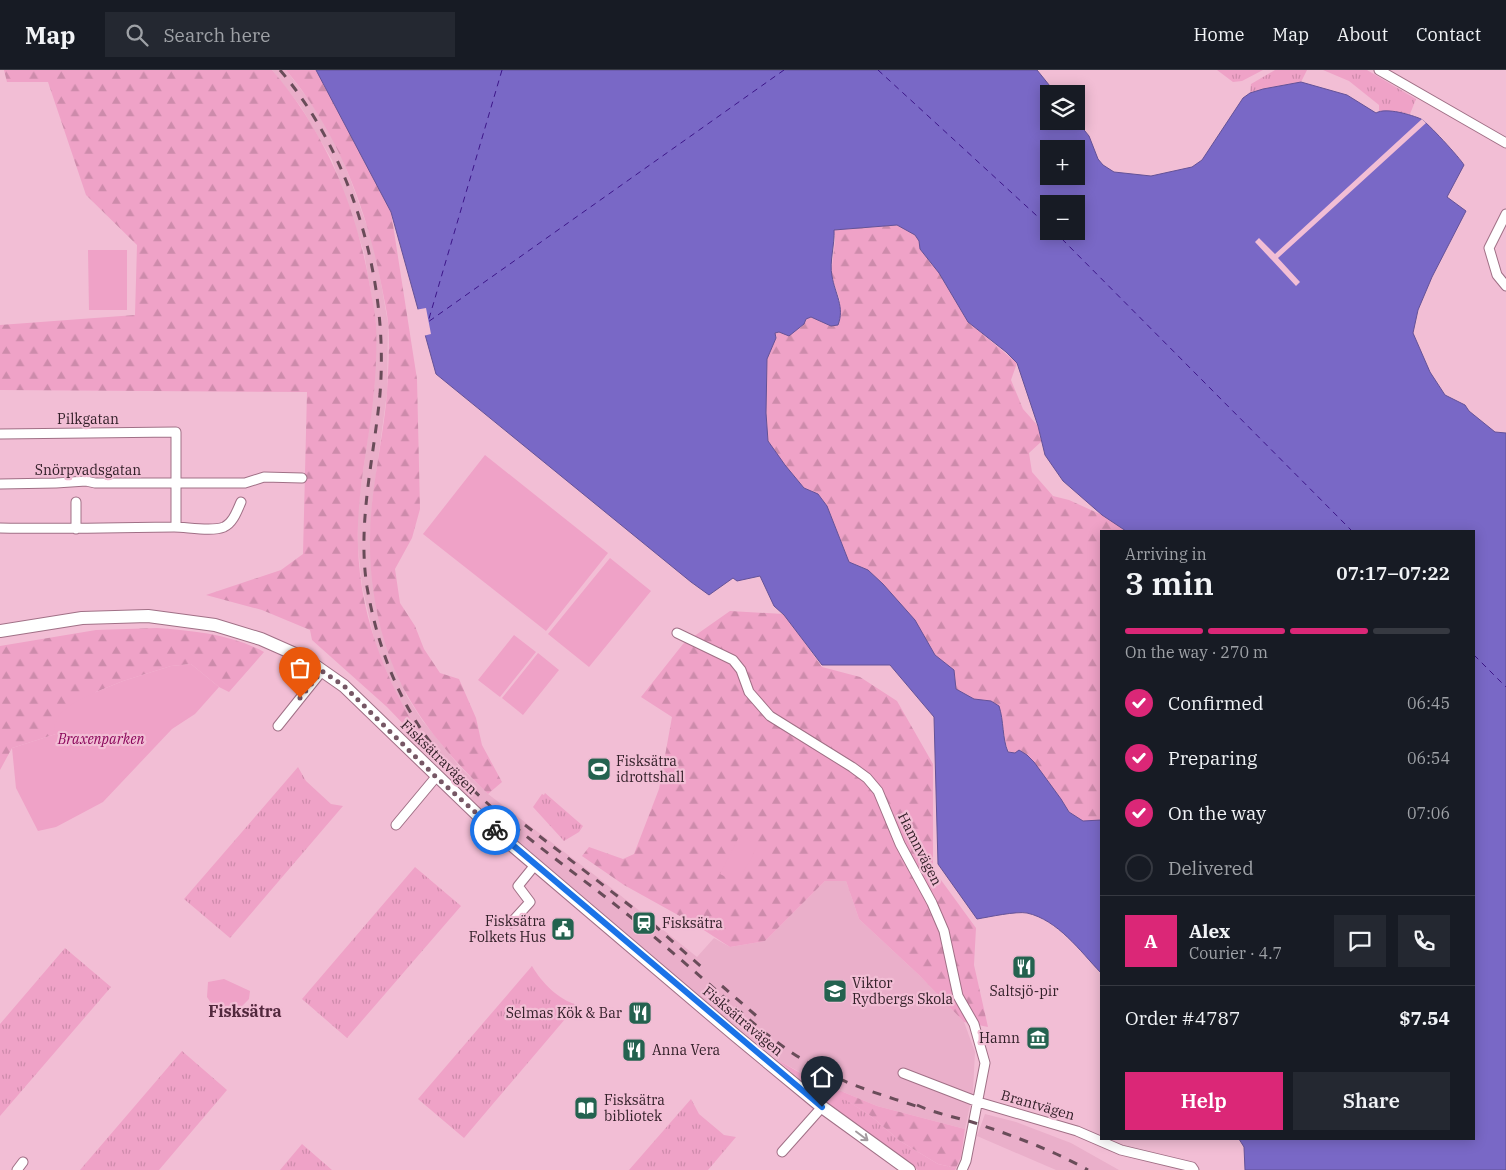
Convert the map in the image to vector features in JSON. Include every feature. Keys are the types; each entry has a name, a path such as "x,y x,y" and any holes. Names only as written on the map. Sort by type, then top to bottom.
{"street":[{"path":"1380,70 1506,143"},
{"path":"1506,214 1489,248 1497,275 1506,286"},
{"name":"Pilkgatan","path":"0,434 176,432 175,484"},
{"name":"Snörpvadsgatan","path":"0,484 86,481 95,483 245,483 264,477 302,478"},
{"path":"175,484 176,527"},
{"path":"76,502 76,529"},
{"path":"0,528 176,527 216,529 224,527 231,522 241,502"},
{"name":"Fisksätravägen","path":"0,631 82,618 148,616 215,625 261,639 304,658 344,686 436,777 535,865 822,1107 909,1170"},
{"name":"Hamnvägen","path":"677,633 733,660 741,670 749,692 770,716 852,767 867,778 878,791 900,844 932,903 944,931 958,996 974,1024 985,1063 966,1161 962,1170"},
{"path":"278,726 322,671"},
{"path":"396,826 436,777"},
{"path":"511,923 530,902 518,886 535,865"},
{"name":"Brantvägen","path":"903,1073 978,1102 1077,1131 1121,1150 1192,1167 1194,1170"},
{"path":"782,1152 822,1107"},
{"path":"17,1170 23,1162"}],"shaded area":[{"path":"272,70 286,70 326,126 340,153 375,249 388,323 387,393 372,504 370,547 406,695 422,720 460,767 488,794 605,883 697,957 714,938 730,947 765,941 825,881 846,881 859,919 919,975 964,1022 975,1052 973,1091 965,1129 877,1106 814,1080 776,1059 472,802 433,755 417,731 398,698 376,647 362,586 358,547 358,507 374,392 376,324 364,252 332,160 301,107"},
{"path":"316,70 1037,70 1049,85 1040,85 1040,130 1084,130 1089,136 1098,159 1103,165 1114,172 1151,176 1192,167 1202,160 1243,98 1250,93 1263,89 1301,82 1347,95 1376,113 1380,111 1399,112 1421,119 1443,140 1464,165 1447,197 1466,211 1432,277 1418,310 1413,333 1430,372 1445,395 1465,405 1469,411 1495,432 1506,433 1506,1170 1245,1170 1244,1147 1240,1140 1475,1140 1475,530 1124,530 1102,515 1063,481 1045,455 1038,426 1017,363 968,322 939,273 920,249 919,241 915,235 897,225 834,230 831,271 840,306 838,325 831,326 811,317 806,319 804,324 789,336 779,332 775,333 776,338 767,359 766,413 768,441 804,488 818,494 827,506 849,562 868,570 883,584 915,620 935,655 954,670 956,689 974,699 991,701 999,706 1008,752 1015,753 1019,750 1027,755 1069,812 1083,821 1100,820 1100,972 1068,937 1049,922 1038,917 1027,913 1016,913 977,919 938,864 934,717 890,665 822,665 784,615 774,606 760,576 737,581 733,578 709,595 436,374 391,212"},
{"path":"985,1114 1016,1122 1071,1143 1119,1170 1056,1170 977,1136"}],"green space":[{"path":"4,70 272,70 308,119 336,172 357,228 376,319 375,384 361,488 358,527 360,575 365,602 372,630 391,682 433,755 387,707 312,640 310,630 262,610 206,595 281,570 303,554 307,392 0,390 0,325 135,315 137,245 86,195 48,82 7,82"},
{"path":"286,70 316,70 391,212 417,379 420,509 412,538 395,569 400,603 415,626 424,649 440,673 459,679 476,718 482,745 502,782 488,794 456,761 414,706 402,686 393,665 380,626 371,574 370,538 372,503 387,393 389,339 387,314 368,229 348,173 321,119"},
{"path":"1217,70 1263,70 1242,81 1233,82"},
{"path":"1275,70 1307,70 1301,82 1250,93 1251,84"},
{"path":"1323,70 1367,70 1416,99 1410,114 1379,111 1379,105 1349,81"},
{"path":"897,225 915,235 919,241 920,249 939,273 968,322 1017,363 1011,380 1023,409 1038,426 1042,441 1029,453 1032,472 1053,496 1069,500 1102,515 1124,530 1100,530 1100,821 1084,821 1076,817 1060,801 1037,767 1028,758 1019,751 1015,753 1009,752 1005,741 999,706 991,701 974,699 956,689 954,670 935,655 926,640 883,584 868,570 849,562 827,506 818,494 804,488 768,441 766,413 767,359 776,338 775,333 796,331 806,319 811,317 831,326 840,319 840,300 831,275 835,240 834,230"},
{"path":"88,250 127,250 127,310 89,310"},
{"path":"485,455 608,553 546,631 423,534"},
{"path":"610,558 651,591 589,667 548,634"},
{"path":"730,611 784,614 822,667 860,677 897,701 933,764 933,869 976,928 974,965 988,1027 964,1022 919,975 859,919 846,881 825,881 765,941 730,947 696,925 624,885 582,856 589,847 623,859 634,854 659,789 672,717 641,697 683,644"},
{"path":"157,628 225,637 264,652 229,692 219,687 191,664 171,666 123,681 96,692 56,734 12,748 0,770 0,646 96,630"},
{"path":"514,635 536,652 500,697 478,680"},
{"path":"538,653 559,670 523,715 502,698"},
{"name":"Braxenparken","path":"191,664 219,687 195,714 172,729 103,802 56,827 38,831 16,788 12,748 56,734 54,726 59,715 74,703 96,692 123,681 171,666"},
{"path":"298,767 306,781 331,804 343,806 230,938 184,899"},
{"path":"545,793 583,826 579,832 564,841 533,807 542,794 544,795"},
{"path":"740,835 758,845 738,883 720,874"},
{"path":"415,867 461,906 347,1038 302,999"},
{"path":"65,948 111,987 0,1116 0,1024"},
{"path":"532,966 551,990 563,999 577,1005 464,1138 418,1099"},
{"path":"224,979 250,991 249,999 235,1013 217,1012 207,997 208,982"},
{"path":"182,1051 227,1090 159,1170 80,1170"},
{"path":"776,1059 871,1116 900,1141 938,1164 956,1168 955,1170 918,1170 830,1105"},
{"path":"814,1080 877,1106 965,1129 961,1157 956,1168 938,1164 900,1141 871,1116"},
{"path":"691,1099 699,1114 724,1135 736,1137 708,1170 629,1170"},
{"path":"302,1144 332,1170 280,1170"}],"pier":[{"path":"1422,119 1426,123 1278,258 1300,282 1296,286 1255,242 1259,238 1275,254"},
{"path":"426,308 431,334 423,336 415,310"}],"ferry route":[{"path":"502,70 428,322 784,70"},
{"path":"878,70 1040,219"},
{"path":"1063,240 1351,530"},
{"path":"1475,656 1506,687"}],"railway":[{"path":"280,70 306,104 328,141 346,181 361,222 372,265 381,351 380,394 365,515 364,563 367,587 381,645 395,683 414,718 448,764 473,790 529,838 645,929 769,1036 792,1053 841,1080 922,1108"},
{"path":"525,825 646,918 706,971"},
{"path":"722,986 760,1019"},
{"path":"917,1105 1018,1138 1061,1156 1088,1170"}],"way so far":[{"path":"300,698 322,671 344,686 436,777 495,830"}],"place":[{"name":"Fisksätra idrottshall","path":"599,769"},
{"name":"Fisksätra","path":"644,923"},
{"name":"Fisksätra Folkets Hus","path":"563,929"},
{"name":"Saltsjö-pir","path":"1024,967"},
{"name":"Viktor Rydbergs Skola","path":"835,991"},
{"name":"Selmas Kök & Bar","path":"640,1013"},
{"name":"Hamn","path":"1038,1038"},
{"name":"Anna Vera","path":"634,1050"},
{"name":"Fisksätra bibliotek","path":"586,1108"}],"district":[{"name":"Fisksätra","path":"245,1011"}],"route":[{"path":"495,830 822,1107"}]}
